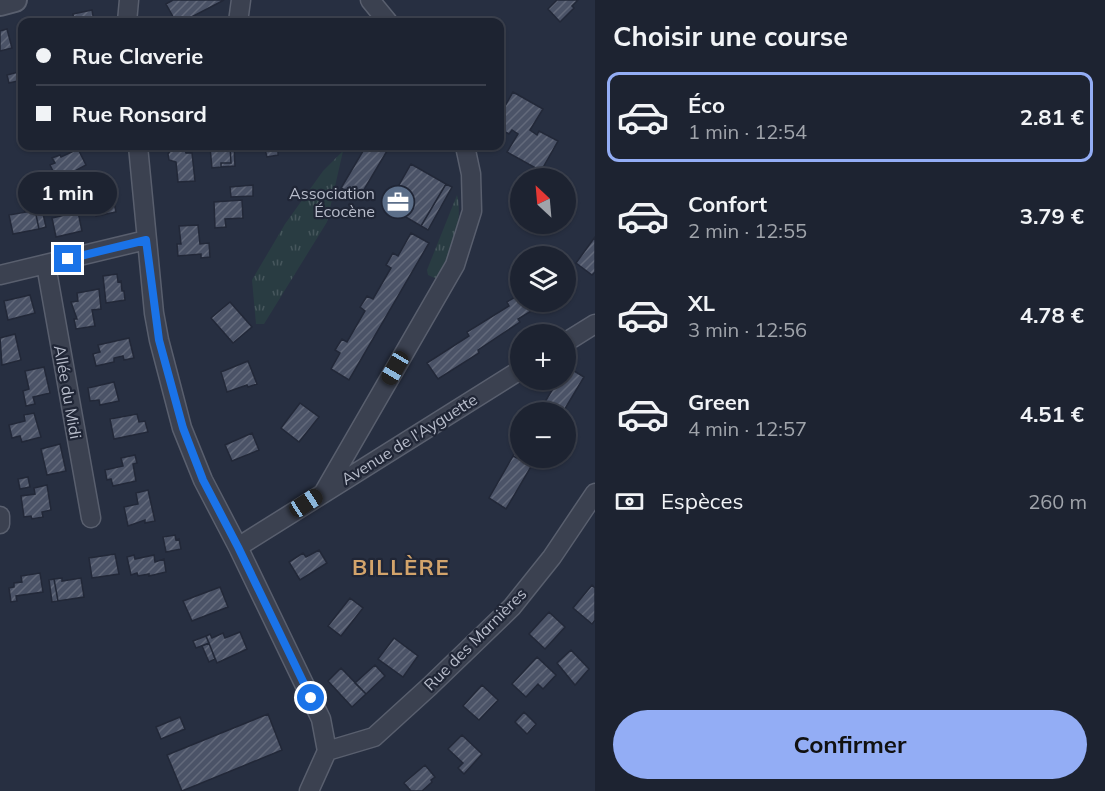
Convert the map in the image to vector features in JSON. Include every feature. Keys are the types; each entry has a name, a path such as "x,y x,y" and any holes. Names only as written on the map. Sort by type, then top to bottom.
{"street":[{"path":"0,3 15,0"},
{"path":"127,18 129,0"},
{"path":"239,18 241,0"},
{"path":"370,0 385,18"},
{"path":"138,150 146,240 159,340 183,428 203,480 321,719 327,751 309,791"},
{"path":"324,492 455,265 472,211 471,174 466,150"},
{"path":"0,275 146,240"},
{"name":"Allée du Midi","path":"46,265 91,518"},
{"path":"576,336 595,324"},
{"name":"Avenue de l'Ayguette","path":"238,547 510,376"},
{"name":"Rue des Marnières","path":"327,751 374,737 430,686 512,607 552,557 595,493"},
{"path":"0,516 0,524"}],"green space":[{"path":"343,151 327,222 264,324 256,324 252,280 285,224 323,171"},
{"path":"457,195 459,219 454,248 449,265 439,280 428,275 427,270"}],"building":[{"path":"173,0 224,0 190,18 174,18 166,4"},
{"path":"557,0 578,0 572,6 574,8 560,22 548,9"},
{"path":"92,10 93,18 74,18 73,14"},
{"path":"7,29 12,48 0,51 0,31"},
{"path":"18,72 18,81 9,83 7,75"},
{"path":"513,92 543,109 530,130 537,135 539,131 558,141 543,168 536,168 507,152 518,134 512,130 509,134 504,131 504,108"},
{"path":"78,150 86,165 62,178 59,171 54,173 50,165 55,163 52,158 60,155 61,157"},
{"path":"185,150 186,153 192,153 195,181 178,182 176,162 169,160 168,154 170,151"},
{"path":"210,150 230,150 231,163 221,163 221,167 212,168"},
{"path":"230,150 234,150 235,166 221,167 221,163 231,163"},
{"path":"265,150 278,150 278,155 267,157"},
{"path":"364,150 388,150 359,198 341,188"},
{"path":"411,164 446,184 421,226 387,206"},
{"path":"446,184 452,187 428,230 421,226"},
{"path":"253,185 253,196 231,197 230,187"},
{"path":"90,187 92,197 112,193 116,212 96,216 95,211 88,212 82,188"},
{"path":"39,193 42,209 35,210 39,229 13,234 9,215 32,211 29,195"},
{"path":"29,195 32,211 25,212 22,197"},
{"path":"242,200 243,218 225,219 226,227 215,228 214,202"},
{"path":"42,209 46,227 39,229 35,210"},
{"path":"78,212 82,231 56,237 52,218"},
{"path":"198,225 200,244 209,243 210,257 201,258 201,254 178,256 177,244 181,244 179,226"},
{"path":"411,233 429,243 349,380 331,369 340,353 335,350 342,339 347,342 365,311 360,307 367,296 373,299 391,268 386,265 393,253 398,256"},
{"path":"595,237 595,272 592,275 576,263"},
{"path":"117,274 125,300 106,303 103,276"},
{"path":"99,289 101,309 92,310 95,326 76,329 74,319 77,319 71,302 78,301 77,293"},
{"path":"30,295 35,313 8,320 4,301"},
{"path":"510,300 510,312 530,312 518,319 520,322 517,324 510,324 510,329 478,350 479,353 438,379 427,363 469,336 467,332 509,306 507,302"},
{"path":"230,302 252,327 233,343 211,318"},
{"path":"15,334 21,360 2,365 0,338"},
{"path":"129,338 134,358 124,360 123,356 114,358 114,362 96,366 93,354 100,352 98,345"},
{"path":"248,361 257,384 227,392 221,372"},
{"path":"44,367 50,393 33,397 35,404 26,406 23,391 29,389 25,371"},
{"path":"576,372 584,377 569,402 545,402 552,390 576,390"},
{"path":"114,382 119,401 100,405 99,400 90,401 88,388"},
{"path":"300,403 319,417 299,442 281,428"},
{"path":"34,413 41,437 22,442 20,436 12,438 9,425 25,421 24,415"},
{"path":"137,414 139,422 145,421 148,432 114,439 110,419"},
{"path":"252,433 259,450 232,461 225,445"},
{"path":"60,444 66,471 47,475 41,449"},
{"path":"135,455 137,463 133,464 136,481 113,486 111,479 107,480 105,470 123,466 121,458"},
{"path":"510,461 510,468 530,468 506,509 489,498"},
{"path":"28,477 30,487 20,489 18,479"},
{"path":"47,485 51,510 42,512 43,517 32,519 31,516 24,517 21,496 35,494 34,488"},
{"path":"148,490 155,521 145,523 145,520 128,526 124,507 138,504 136,493"},
{"path":"175,535 176,540 179,539 181,549 166,552 163,537"},
{"path":"319,550 327,563 300,580 289,562 303,553 306,557"},
{"path":"115,554 119,574 92,578 89,558"},
{"path":"134,555 135,559 154,555 155,562 164,559 166,572 149,576 149,574 138,576 137,573 131,575 127,557"},
{"path":"40,573 43,592 16,596 17,601 11,602 9,588 14,587 14,583 22,582 21,576"},
{"path":"62,578 62,581 81,578 84,597 58,601 54,579"},
{"path":"54,579 58,601 52,602 49,580"},
{"path":"592,585 595,588 595,620 592,624 573,608"},
{"path":"220,587 228,607 192,621 183,601"},
{"path":"350,598 363,608 341,636 328,626"},
{"path":"549,612 565,627 545,649 529,634"},
{"path":"240,632 247,649 217,663 206,636 210,634 212,638 223,633 225,638"},
{"path":"206,636 209,643 196,648 193,641"},
{"path":"394,638 418,656 403,677 378,659"},
{"path":"209,643 215,659 209,662 202,646"},
{"path":"571,650 589,669 575,685 557,663"},
{"path":"537,657 556,675 543,689 538,684 526,697 512,684"},
{"path":"375,665 385,676 366,694 355,683"},
{"path":"341,668 366,694 352,707 328,681"},
{"path":"482,685 498,700 479,720 463,706"},
{"path":"524,712 536,724 527,734 515,722"},
{"path":"268,714 282,750 182,791 167,755"},
{"path":"180,717 185,729 161,739 156,727"},
{"path":"462,735 482,754 464,774 458,768 463,763 448,749"},
{"path":"425,765 435,777 422,791 411,791 404,783"}],"place":[{"name":"Association Écocène","path":"398,202"}],"district":[{"name":"BILLÈRE","path":"401,567"}],"route":[{"path":"68,259 146,240 159,340 183,428 203,480 311,698"}]}
